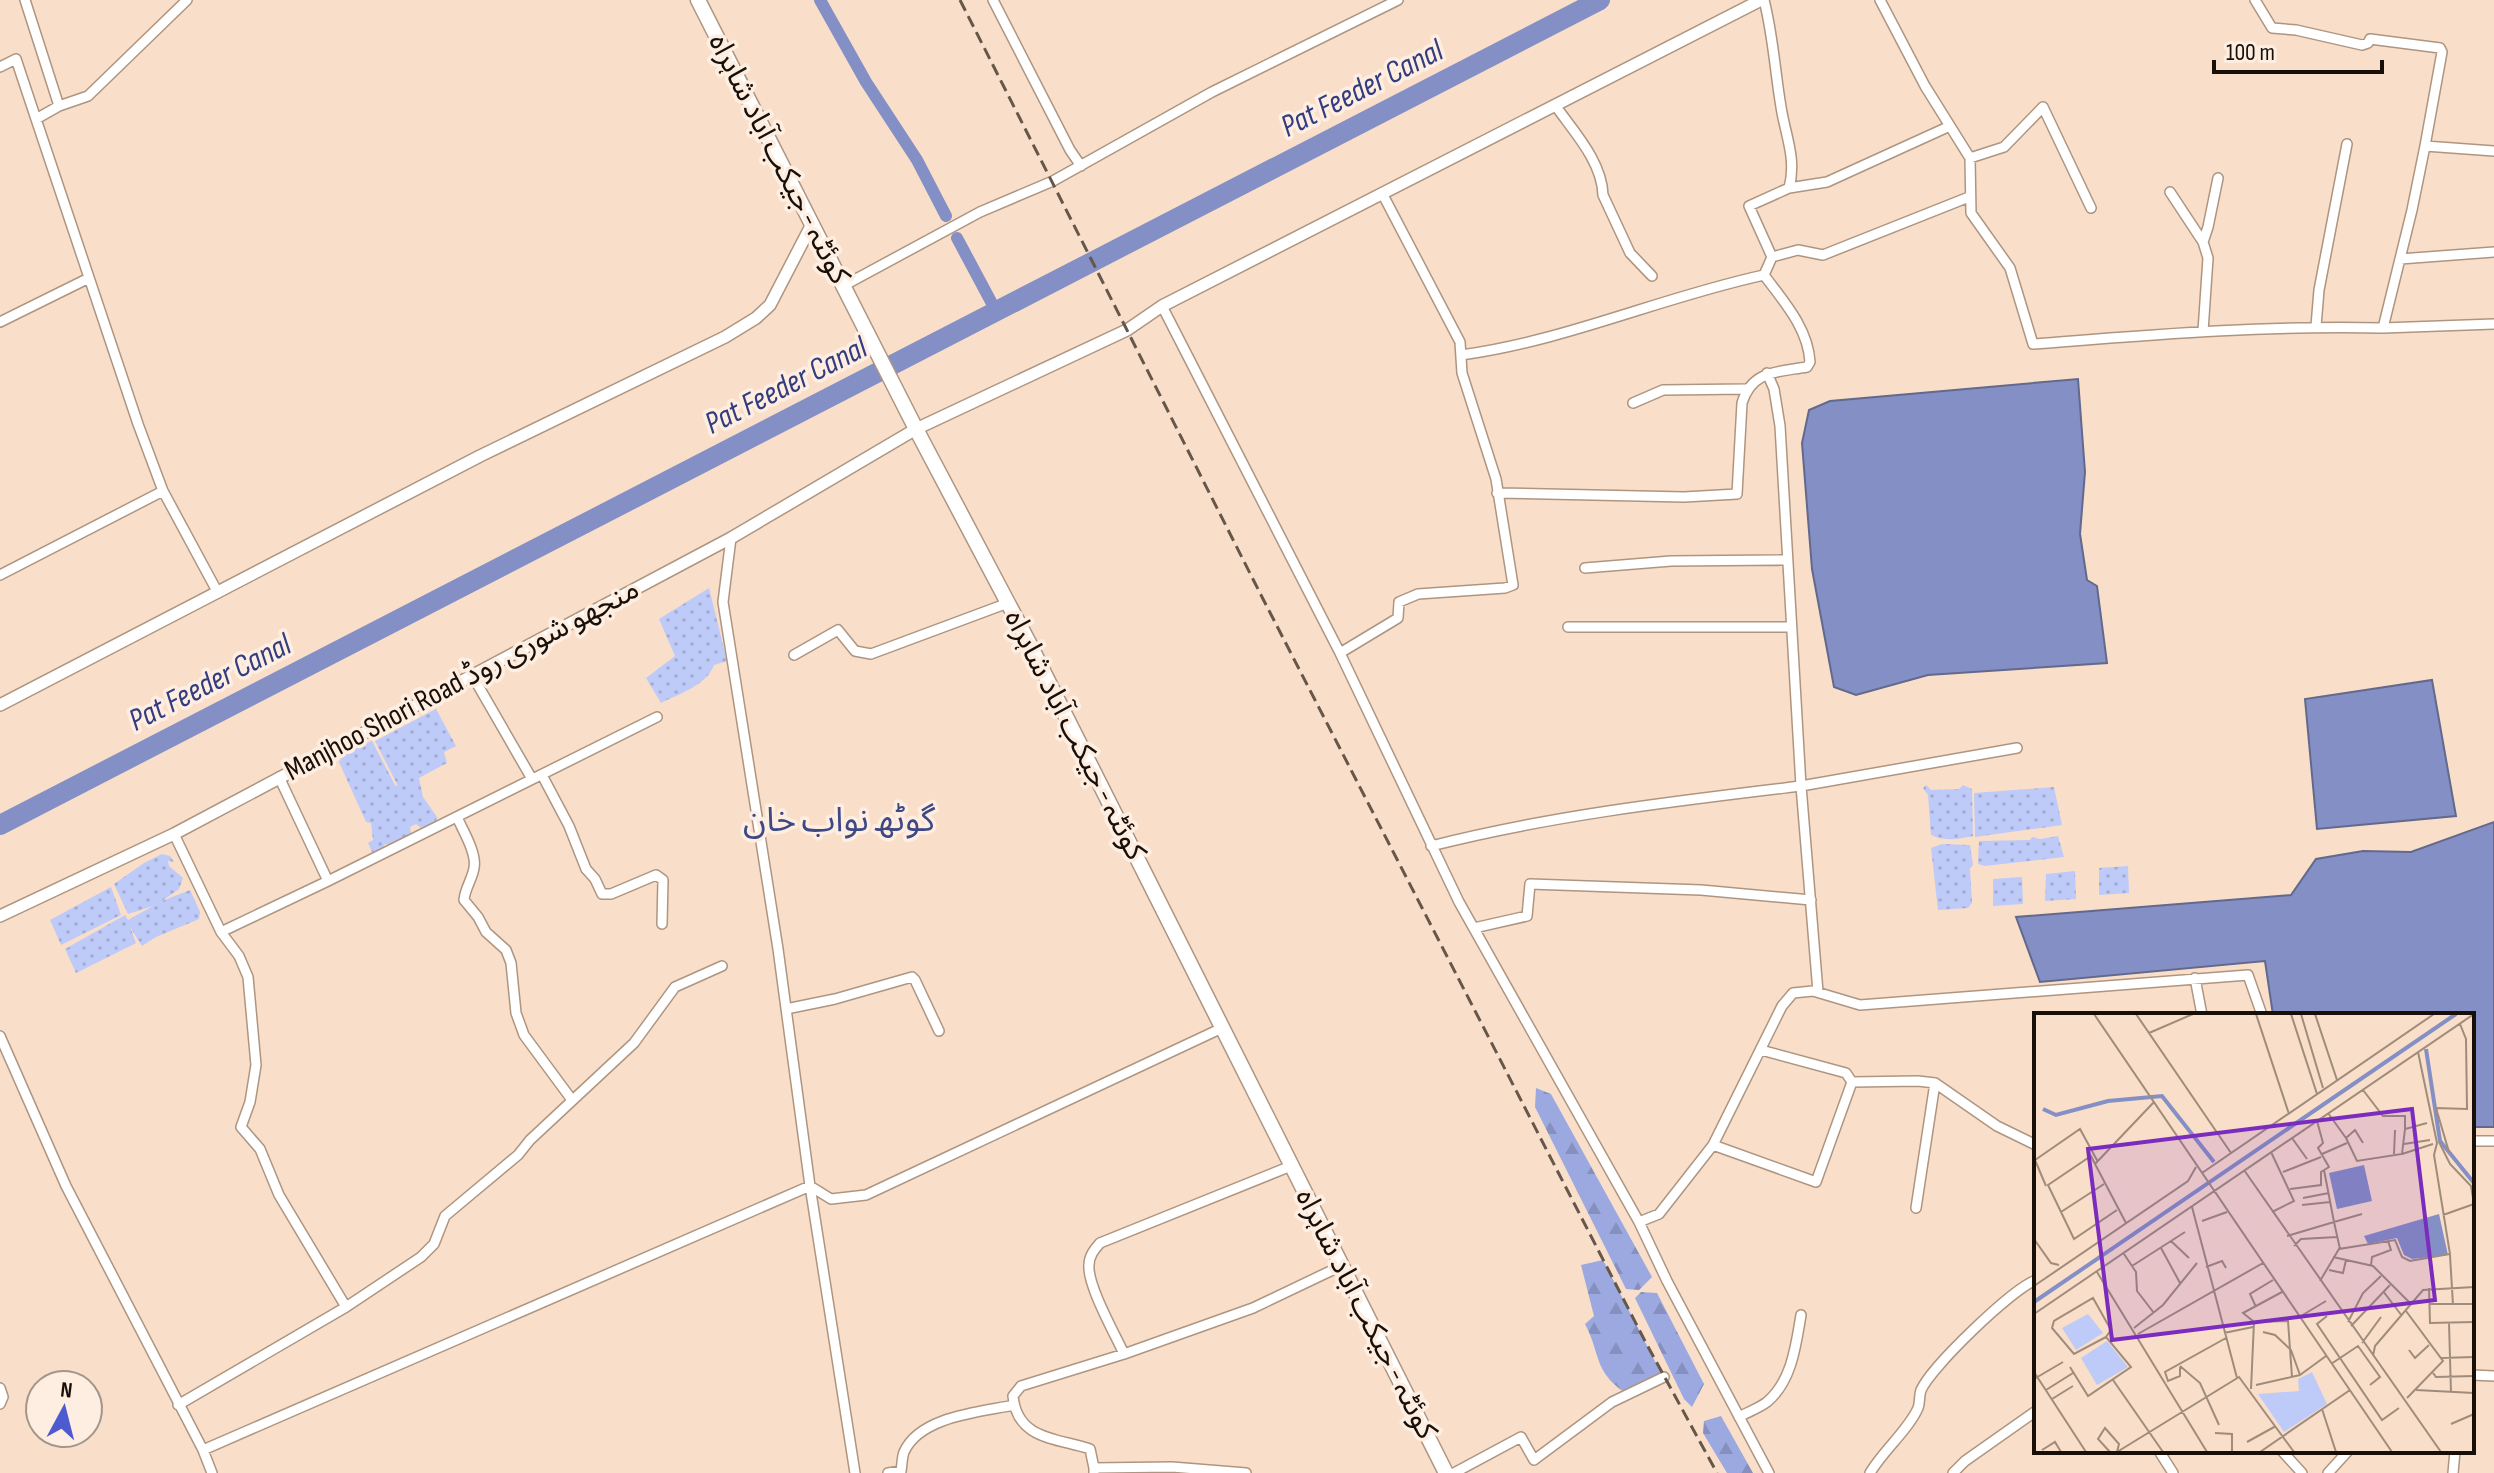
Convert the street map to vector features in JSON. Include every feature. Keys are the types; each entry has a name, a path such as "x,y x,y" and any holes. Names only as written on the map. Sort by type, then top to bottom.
{"highway":[{"name":"کوئٹہ - جیکب آباد شاہراہ","path":"698,0 1008,603 1446,1473"}],"street":[{"path":"25,0 59,106"},
{"path":"36,119 59,106 88,96 187,0"},
{"path":"993,0 1033,82 1081,166"},
{"path":"843,286 980,212 1053,181 1212,92 1398,0"},
{"path":"1763,0 1773,35 1781,109 1790,140 1793,176 1789,188"},
{"name":"Manjhoo Shori Road منجھو شوری روڈ","path":"0,916 174,834 731,538 916,429 1127,330 1162,306 1763,0"},
{"path":"1880,0 1925,86 1970,158 1971,213 2010,268 2033,344 2316,326 2383,328 2494,324"},
{"path":"2255,0 2272,28 2296,30 2362,45 2370,39 2440,48 2442,52 2425,146 2383,328"},
{"path":"0,67 16,59 163,491 218,593"},
{"path":"1555,105 1589,153 1603,186 1603,195 1630,253 1652,276"},
{"path":"1970,158 2004,147 2043,107 2091,208"},
{"path":"1764,275 1772,257 1749,206 1789,188 1827,182 1950,126"},
{"path":"2316,326 2328,235 2347,144"},
{"path":"2425,146 2494,151"},
{"path":"2203,242 2218,178"},
{"path":"2170,192 2203,242 2208,258 2203,331"},
{"path":"1340,653 1398,618 1399,602 1406,597 1513,585 1493,465 1462,373 1460,342 1382,193"},
{"path":"1772,257 1798,250 1823,255 1969,197"},
{"path":"0,705 480,456 725,337 756,318 770,305 812,224"},
{"path":"2400,259 2494,252"},
{"path":"1461,355 1527,341 1663,304 1722,284 1764,275"},
{"path":"1633,403 1663,390 1746,389 1767,373 1807,367 1810,362 1807,339 1764,275"},
{"path":"0,322 89,278"},
{"path":"1162,306 1340,653 1431,846 1639,1222 1769,1473"},
{"path":"1767,373 1774,389 1780,426 1801,786 1818,992"},
{"path":"1497,493 1684,497 1737,494 1742,403 1746,389"},
{"path":"0,575 163,491"},
{"path":"731,538 723,602 855,1473"},
{"path":"1585,568 1671,561 1787,560"},
{"path":"794,655 838,630 855,651 871,654 1008,603"},
{"path":"1568,627 1791,627"},
{"path":"472,675 569,826 586,869 602,894 618,891 656,875 663,880 662,924"},
{"path":"221,932 657,717"},
{"path":"1431,846 1548,819 1801,786 2017,748"},
{"path":"279,777 328,881"},
{"path":"457,817 474,860 464,900 486,932 506,950 511,963 516,1013 524,1035 572,1100"},
{"path":"174,834 221,932 239,956 248,977 256,1065 250,1102 241,1127 260,1149 279,1195 346,1307"},
{"path":"1474,928 1527,916 1530,884 1701,890 1811,900"},
{"path":"178,1405 346,1307 421,1257 434,1244 445,1216 518,1155 634,1043 675,987 722,966"},
{"path":"1639,1222 1659,1214 1713,1145 1782,1006 1793,993 1818,992 1860,1005 2248,975 2261,1013"},
{"path":"786,1009 912,977 939,1031"},
{"path":"2195,978 2202,1013"},
{"path":"810,1186 831,1199 866,1195 1222,1028"},
{"path":"0,1036 66,1186 203,1450 212,1473"},
{"path":"1761,1050 1846,1073 1852,1082"},
{"path":"1713,1145 1816,1182 1852,1082"},
{"path":"1852,1082 1935,1083 1997,1126 2034,1144"},
{"path":"1916,1208 1935,1083"},
{"path":"1124,1354 1088,1270 1093,1250 1100,1243 1291,1166"},
{"path":"203,1450 810,1186"},
{"path":"1246,1473 1172,1467 1094,1470 1090,1449 1038,1436 1019,1416 1013,1396 1021,1386 1124,1354 1253,1308 1341,1266"},
{"path":"1870,1473 1918,1409 1921,1390 1951,1353 1995,1310 2034,1281"},
{"path":"1739,1417 1767,1402 1785,1378 1795,1351 1801,1315"},
{"path":"2474,1375 2494,1376"},
{"path":"1454,1473 1521,1437 1534,1460 1612,1402 1664,1377"},
{"path":"0,1388 3,1397 0,1404"},
{"path":"888,1473 901,1471 905,1451 925,1429 950,1418 1014,1405"},
{"path":"1953,1473 2034,1412"},
{"path":"2160,1453 2173,1473"},
{"path":"2284,1453 2302,1473"},
{"path":"2328,1473 2346,1453"},
{"path":"2453,1473 2455,1453"}],"shaded area":[{"path":"2078,379 2085,472 2080,534 2087,580 2097,586 2107,663 1928,675 1856,695 1834,687 1812,569 1802,443 1809,410 1830,401"},
{"path":"709,588 727,661 714,665 705,678 692,688 661,703 646,678 675,656 659,619"},
{"path":"2432,680 2456,816 2317,829 2305,699"},
{"path":"436,709 456,746 444,752 447,763 419,778 423,797 437,817 435,826 424,830 416,824 410,827 411,834 395,846 385,844 380,853 372,852 368,843 373,840 371,823 366,822 339,762 346,751 372,741 398,786 375,741"},
{"path":"1926,785 1931,790 1959,789 1963,785 1972,789 1973,836 1947,839 1931,835 1928,795 1923,788"},
{"path":"2054,787 2062,825 1975,837 1974,793"},
{"path":"2494,822 2494,1127 2474,1127 2474,1013 2273,1013 2265,961 2040,982 2016,917 2291,895 2316,859 2363,851 2411,852"},
{"path":"2058,836 2064,857 1985,866 1978,864 1979,841"},
{"path":"1942,844 1970,845 1972,903 1968,908 1938,910 1931,848"},
{"path":"162,854 170,856 174,862 168,861 169,866 183,878 179,889 162,901 190,890 200,912 199,919 142,946 130,927 136,943 76,973 65,949 125,915 128,920 153,906 128,914 114,884"},
{"path":"2128,866 2129,893 2099,895 2099,868"},
{"path":"2075,871 2076,899 2045,901 2046,874"},
{"path":"2022,877 2023,904 1993,906 1993,879"},
{"path":"111,887 121,915 61,945 50,920"}],"green space":[{"path":"1536,1088 1551,1094 1652,1277 1639,1290 1626,1289 1535,1107"},
{"path":"1603,1260 1661,1373 1624,1392 1602,1369 1585,1324 1594,1316 1581,1265"},
{"path":"1641,1292 1657,1293 1704,1384 1692,1407 1684,1399 1635,1298"},
{"path":"1721,1416 1753,1473 1727,1473 1703,1433 1704,1421"}],"waterway":[{"path":"820,0 866,82 917,160 946,216"},
{"name":"Pat Feeder Canal","path":"0,825 1600,0"},
{"path":"957,238 996,311"}],"railway":[{"path":"960,0 1262,597 1646,1343 1717,1473"}],"district":[{"name":"گوٹھ نواب خان","path":"839,820"}]}
